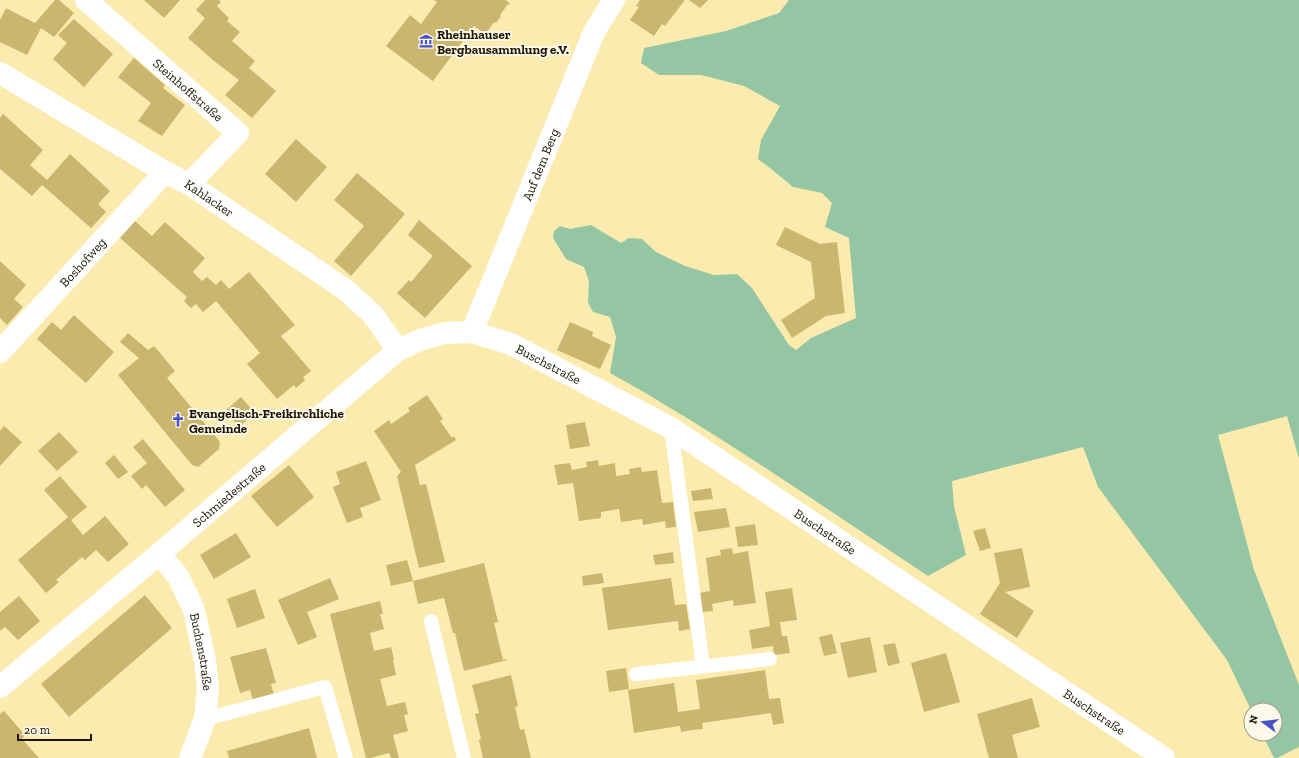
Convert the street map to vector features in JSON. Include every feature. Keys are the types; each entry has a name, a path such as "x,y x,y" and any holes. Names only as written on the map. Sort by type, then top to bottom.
{"street":[{"name":"Steinhoffstraße","path":"86,0 238,133 189,184"},
{"name":"Auf dem Berg","path":"472,332 594,32 614,0"},
{"name":"Kahlacker","path":"0,73 165,172 189,184 346,290 373,315 398,350"},
{"name":"Boshofweg","path":"0,352 165,172"},
{"name":"Schmiedestraße","path":"0,686 159,554 398,350 420,340 445,333 472,332"},
{"name":"Buschstraße","path":"472,332 511,344 671,428 1164,758"},
{"name":"Buchenstraße","path":"159,554 178,576 194,610 205,661 208,688 205,719 190,758"}],"lane":[{"path":"671,428 703,666"},
{"path":"431,622 464,758"},
{"path":"636,674 770,659"},
{"path":"205,719 325,687 346,758"}],"green space":[{"path":"789,0 1299,0 1299,459 1287,416 1218,435 1254,570 1299,685 1299,747 1277,758 1274,758 1266,742 1283,742 1283,702 1247,702 1227,660 1098,487 1083,447 952,481 954,506 966,555 928,576 731,446 651,396 610,373 616,337 610,317 593,312 588,302 589,281 584,267 566,259 553,238 554,231 560,226 570,229 591,225 621,243 629,238 642,239 656,252 685,266 714,275 737,274 752,288 789,345 796,350 811,338 856,318 849,238 825,227 832,203 822,193 793,187 758,159 761,140 780,106 744,86 701,75 659,75 641,63 644,48 726,31 779,13"}],"building":[{"path":"55,0 59,0 74,13 54,37 41,28 27,55 0,42 0,20 6,8 35,23"},
{"path":"144,0 180,0 164,18"},
{"path":"205,0 219,0 221,2 217,6 229,18 227,21 240,32 232,41 255,61 249,68 276,91 252,118 225,95 239,80 214,61 188,38 205,18 196,10"},
{"name":"Rheinhauser Bergbausammlung e.V.","path":"434,0 506,0 510,4 508,4 496,23 494,22 487,32 487,35 474,26 433,81 386,46 410,15 421,24 437,2"},
{"path":"640,0 685,0 665,26 662,24 654,36 630,20 639,7 636,6"},
{"path":"689,0 708,0 700,8"},
{"path":"74,19 113,54 84,87 53,59 67,43 58,35"},
{"path":"134,58 165,85 163,88 185,105 162,136 138,121 151,103 118,77"},
{"path":"3,114 43,150 30,165 47,180 70,154 110,191 98,204 106,212 91,228 42,185 32,196 0,169 0,118"},
{"path":"296,139 327,167 296,202 265,174"},
{"path":"357,173 405,214 351,276 334,261 364,226 334,200"},
{"path":"419,220 472,266 425,318 397,293 409,280 411,282 433,256 408,235"},
{"path":"135,221 152,236 165,222 205,258 193,272 202,281 207,277 216,285 221,280 229,289 249,272 295,325 281,336 311,371 303,377 305,380 296,388 294,385 277,399 247,364 260,353 216,301 203,312 196,304 191,308 184,301 187,297 120,238"},
{"path":"785,227 820,244 837,242 845,313 826,316 792,338 781,320 815,298 811,262 776,245"},
{"path":"0,261 26,285 14,299 23,307 7,325 0,318"},
{"path":"74,315 114,352 86,383 37,339 52,322 61,330"},
{"path":"570,322 593,332 592,336 611,345 600,369 557,350"},
{"name":"Evangelisch-Freikirchliche Gemeinde","path":"128,333 148,350 154,346 175,371 167,378 220,442 219,449 198,467 192,465 118,375 139,358 120,342"},
{"path":"427,395 443,419 440,421 452,438 454,436 456,440 415,465 420,485 426,484 445,562 419,568 397,476 401,472 374,431 389,420 391,424 410,411 408,408"},
{"path":"241,397 255,413 239,427 225,411"},
{"path":"585,422 590,446 570,449 566,425"},
{"path":"4,426 22,442 0,466 0,431"},
{"path":"59,432 78,452 57,471 38,451"},
{"path":"143,439 185,490 165,507 146,485 142,489 131,476 147,463 133,447"},
{"path":"114,455 128,472 118,479 105,463"},
{"path":"598,460 599,466 615,463 616,476 630,474 629,469 641,467 642,472 657,470 662,503 673,502 676,527 666,528 665,521 643,525 642,519 621,522 619,509 601,512 601,518 579,521 573,483 558,485 554,465 570,463 572,470 587,467 586,462"},
{"path":"366,461 381,500 360,508 363,517 347,523 333,487 340,484 336,472"},
{"path":"289,465 314,497 277,527 251,496"},
{"path":"60,476 87,507 71,520 83,535 105,516 129,544 108,562 96,550 85,560 82,557 56,580 59,582 46,593 18,560 68,517 44,490"},
{"path":"711,488 713,499 693,501 691,491"},
{"path":"726,508 730,527 698,532 694,512"},
{"path":"755,524 758,545 738,547 735,527"},
{"path":"985,528 991,548 980,551 973,531"},
{"path":"236,533 251,557 214,579 200,555"},
{"path":"732,548 733,554 748,551 756,603 734,606 733,600 712,604 713,611 702,612 699,593 710,591 706,558 721,555 720,550"},
{"path":"1022,548 1030,587 1005,592 1034,611 1017,638 980,614 1000,583 994,553"},
{"path":"673,552 674,563 655,565 653,555"},
{"path":"407,560 413,581 391,586 386,565"},
{"path":"484,563 498,622 494,623 503,660 507,660 464,671 455,633 453,633 444,598 418,604 413,581"},
{"path":"602,573 604,583 583,586 582,576"},
{"path":"330,578 339,599 307,612 317,637 298,645 278,600"},
{"path":"671,578 675,605 686,604 690,629 679,631 678,621 608,630 602,588"},
{"path":"792,588 797,620 780,622 782,636 787,636 790,653 774,655 773,646 752,649 749,630 770,626 765,592"},
{"path":"255,589 265,618 237,628 227,599"},
{"path":"145,595 172,628 69,717 41,684"},
{"path":"19,596 40,621 18,640 5,627 0,631 0,612"},
{"path":"380,601 383,614 380,614 384,629 370,633 374,651 391,647 396,675 380,679 387,706 405,702 408,714 404,715 408,731 393,735 399,758 391,758 389,753 366,758 330,614"},
{"path":"832,634 837,653 824,656 819,637"},
{"path":"870,637 877,672 848,678 840,643"},
{"path":"895,643 900,663 888,666 883,645"},
{"path":"266,648 276,683 271,684 274,695 253,701 250,690 240,693 230,657"},
{"path":"946,653 960,702 924,712 911,663"},
{"path":"626,668 629,689 609,692 606,671"},
{"path":"765,670 769,699 780,698 784,723 773,725 771,713 702,723 703,729 681,732 680,726 634,733 628,690 674,683 678,712 700,709 696,680"},
{"path":"511,675 518,706 515,707 520,730 524,729 531,758 483,758 479,740 481,739 475,714 479,713 472,685"},
{"path":"1032,698 1040,727 1012,735 1018,758 989,758 977,714"},
{"path":"4,711 25,735 22,739 39,758 0,758 0,714"},
{"path":"309,728 317,758 229,758 227,751"}],"place":[{"name":"Rheinhauser Bergbausammlung e.V.","path":"426,41"},
{"name":"Evangelisch-Freikirchliche Gemeinde","path":"178,420"}]}
